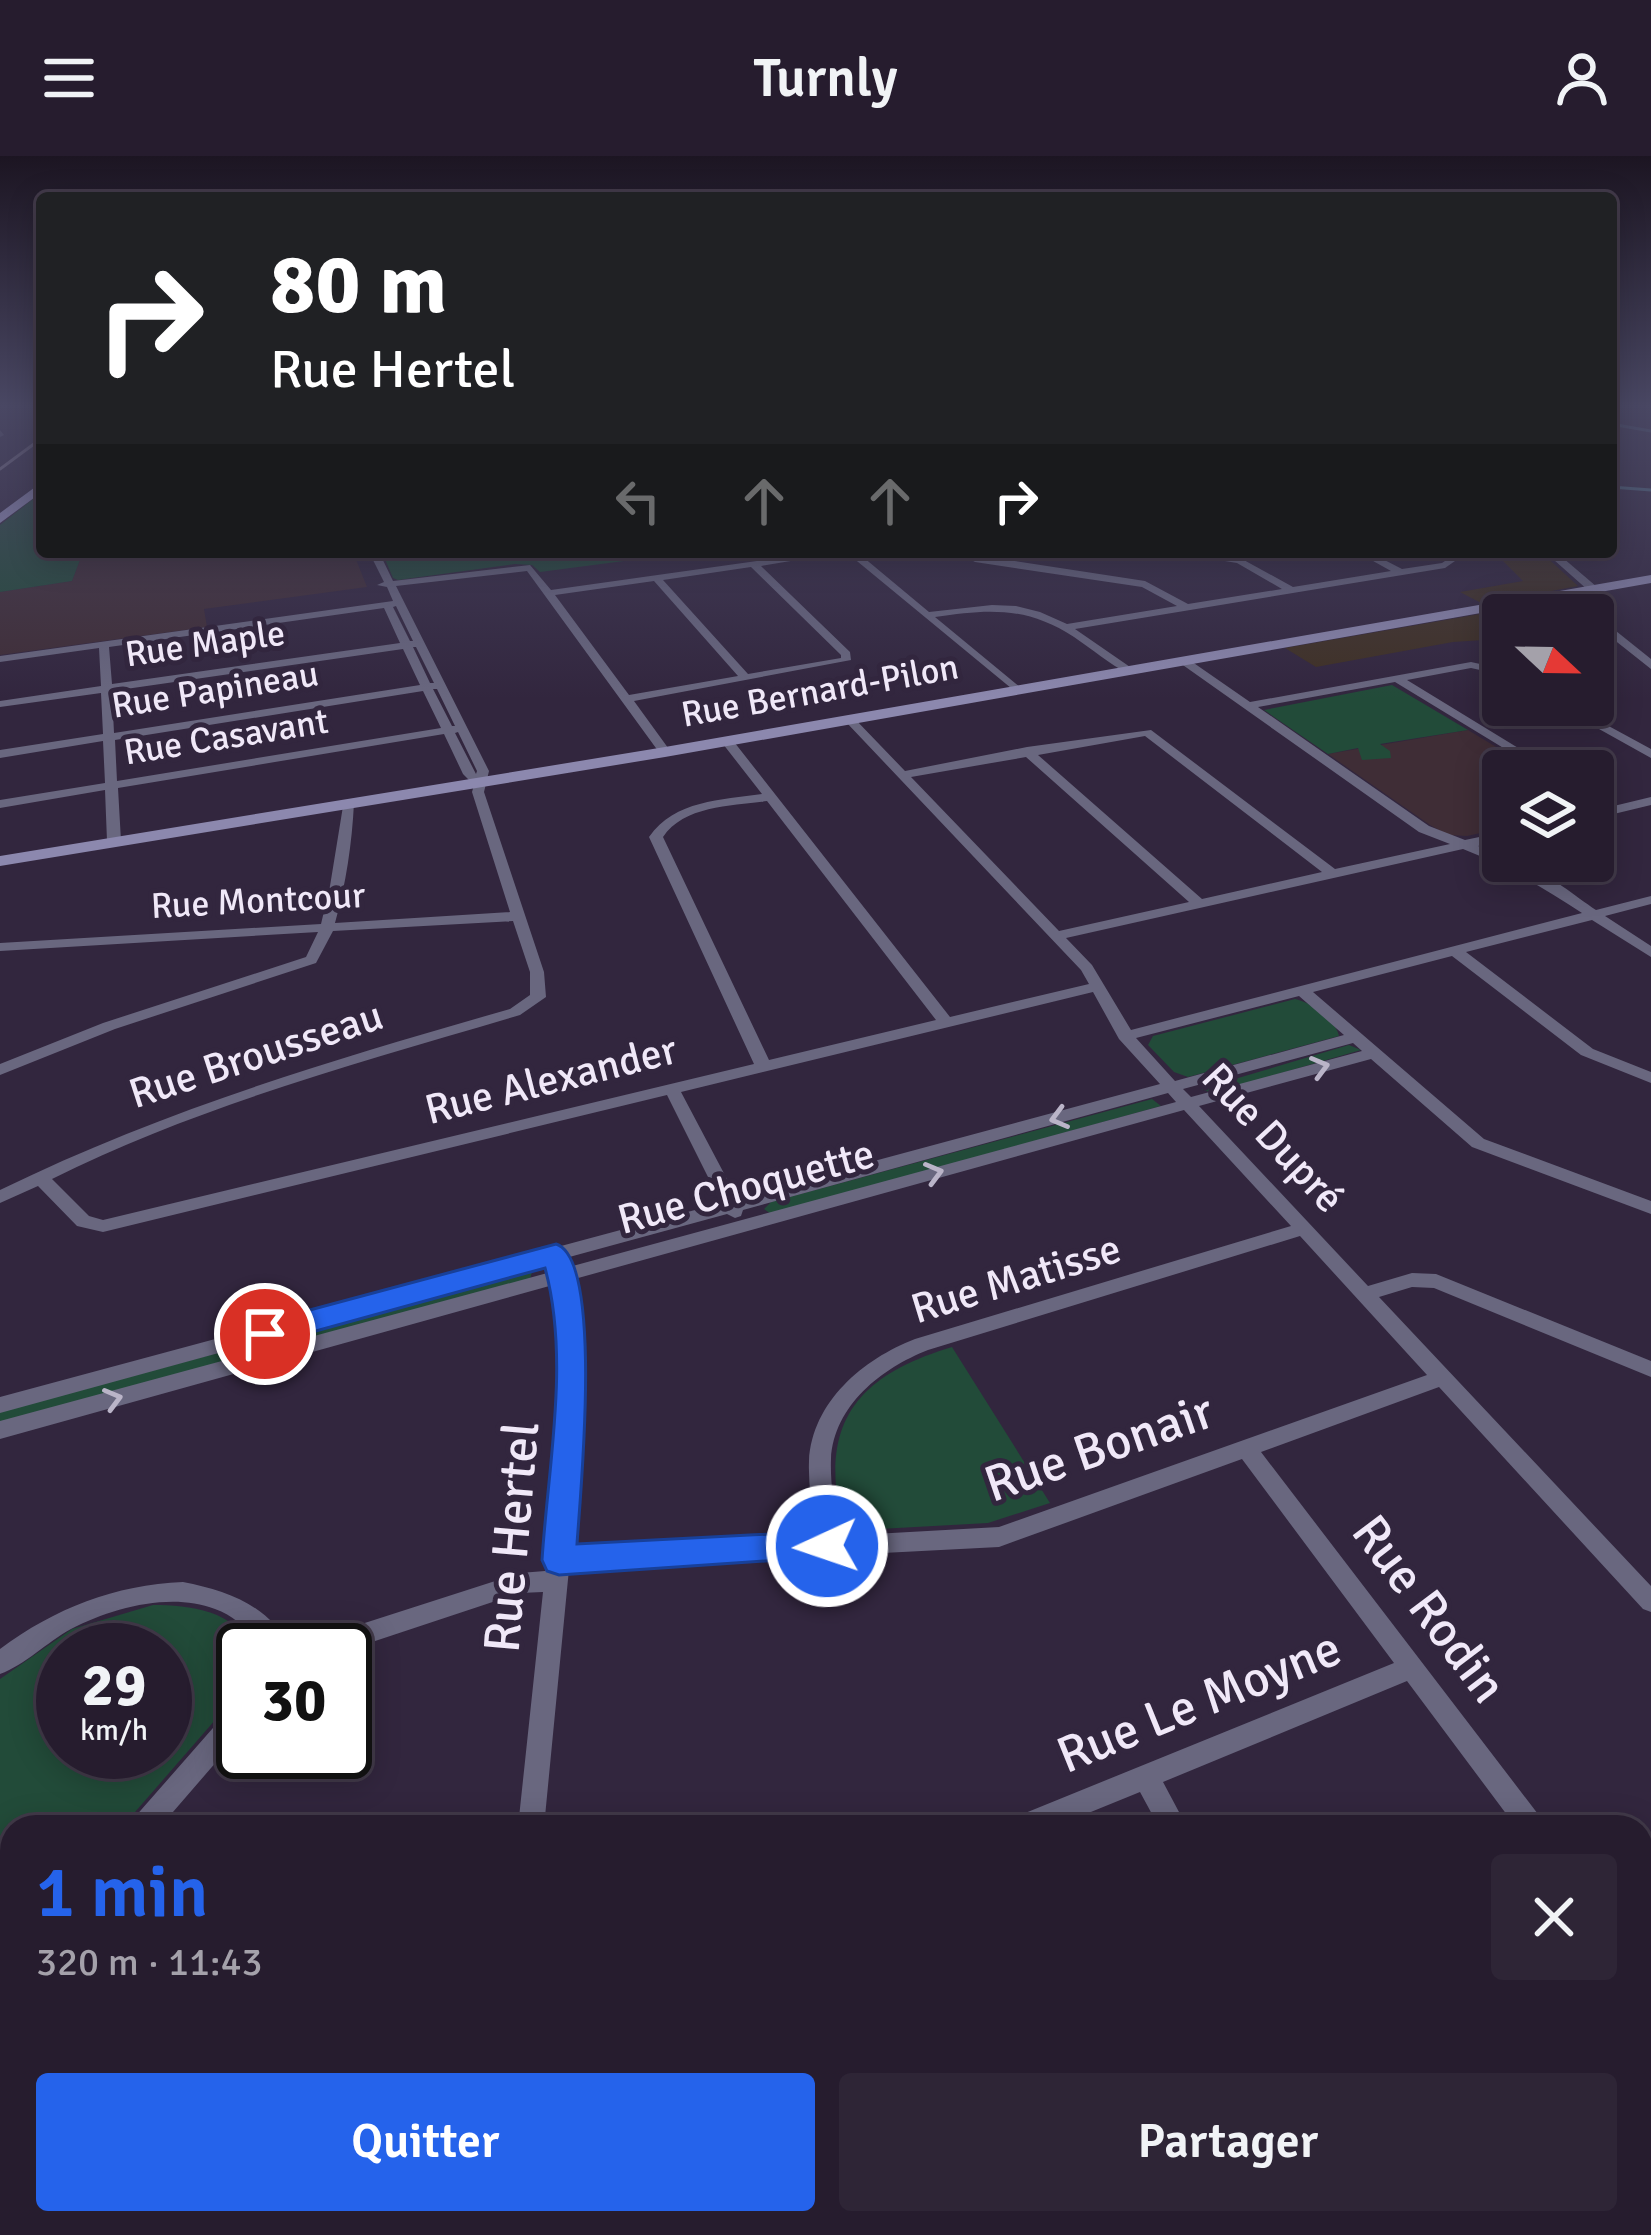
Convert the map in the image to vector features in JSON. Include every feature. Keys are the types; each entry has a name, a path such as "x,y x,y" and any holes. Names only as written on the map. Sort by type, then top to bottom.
{"main road":[{"name":"Rue Bernard-Pilon","path":"1566,594 1651,579"},
{"name":"Rue Bernard-Pilon","path":"0,861 664,752 1482,609"}],"street":[{"path":"371,558 455,729 469,774 479,783 519,916"},
{"path":"550,593 796,558"},
{"path":"858,558 1017,690"},
{"path":"975,558 1145,584 1186,608"},
{"path":"1218,558 1239,561 1291,590"},
{"path":"1374,558 1401,572"},
{"path":"1070,627 1448,564 1446,558"},
{"path":"1557,558 1593,589"},
{"path":"628,699 836,665 848,658 753,564"},
{"path":"383,585 530,568 664,752"},
{"path":"656,578 746,680"},
{"path":"0,658 393,604"},
{"path":"927,615 1011,606 1045,614 1129,670"},
{"path":"1614,634 1651,665"},
{"path":"104,644 114,841"},
{"name":"Rue Maple","path":"0,704 413,644"},
{"path":"1184,661 1419,826 1482,853"},
{"path":"1247,706 1471,665 1482,667"},
{"path":"1396,679 1515,750"},
{"name":"Rue Papineau","path":"0,754 434,686"},
{"name":"Rue Dupré","path":"850,720 1055,936 1098,986 1125,1036 1172,1088 1651,1602"},
{"path":"1600,726 1651,754"},
{"name":"Rue Casavant","path":"0,804 455,729"},
{"path":"902,775 1147,732 1330,872"},
{"path":"727,741 945,1021"},
{"path":"1027,751 1198,903"},
{"path":"763,1065 656,837 665,823 682,814 770,797"},
{"path":"1615,810 1651,801"},
{"path":"0,1070 109,1026 303,965 320,952 348,803"},
{"path":"1055,936 1482,840"},
{"path":"1539,882 1651,953"},
{"path":"1125,1036 1651,900"},
{"name":"Rue Montcour","path":"0,947 519,916"},
{"name":"Rue Brousseau","path":"0,1197 218,1100 515,1012 538,997 537,972 519,916"},
{"path":"1455,950 1587,1052 1651,1078"},
{"name":"Rue Alexander","path":"40,1177 83,1222 103,1226 1098,986"},
{"path":"1301,990 1483,1145 1651,1208"},
{"name":"Rue Choquette","path":"0,1430 559,1265 732,1206 1355,1037"},
{"name":"Rue Choquette","path":"0,1406 559,1265 742,1226 1372,1053"},
{"path":"671,1088 742,1226"},
{"name":"Rue Matisse","path":"827,1546 822,1431 848,1394 889,1360 922,1344 1303,1229"},
{"name":"Rue Hertel","path":"532,1815 571,1391 559,1265"},
{"path":"1364,1294 1412,1280 1436,1281 1651,1369"},
{"name":"Rue Bonair","path":"372,1631 558,1571 1008,1534 1442,1378"},
{"name":"Rue Rodin","path":"1247,1449 1523,1815"},
{"path":"0,1663 44,1631 119,1600 177,1592 216,1596 237,1606 254,1623"},
{"name":"Rue Le Moyne","path":"1051,1815 1412,1667"},
{"path":"153,1815 216,1743"},
{"path":"1145,1776 1167,1815"}],"shaded area":[{"path":"81,558 355,558 367,587 204,609 207,627 0,655 0,592 72,581"},
{"path":"1500,558 1548,558 1578,586 1536,594 1482,594 1482,603 1460,592 1523,581"},
{"path":"1482,614 1482,640 1316,667 1285,648"},
{"path":"1468,730 1501,750 1482,750 1482,833 1467,836 1448,835 1430,825 1328,754"}],"green space":[{"path":"25,505 36,505 36,558 81,558 72,581 0,592 0,525"},
{"path":"385,558 647,558 540,572 532,565 515,564 393,578"},
{"path":"1392,685 1468,730 1380,744 1391,758 1362,760 1358,748 1328,754 1264,710"},
{"path":"1295,999 1322,1013 1339,1036 1188,1077 1174,1072 1148,1045 1153,1036"},
{"path":"1349,1045 1361,1050 1212,1093 1201,1089"},
{"path":"1152,1099 1161,1106 771,1214 764,1209 771,1202"},
{"path":"523,1270 532,1272 530,1279 0,1426 0,1412"},
{"path":"952,1347 1050,1503 988,1523 861,1530 842,1524 836,1458 852,1408 891,1373"},
{"path":"153,1605 210,1612 230,1623 216,1623 216,1719 192,1747 192,1623 92,1623"},
{"path":"36,1654 36,1779 164,1779 132,1815 0,1815 0,1679"}],"route":[{"path":"265,1334 556,1255 567,1296 571,1364 568,1475 559,1560 827,1546"}]}
